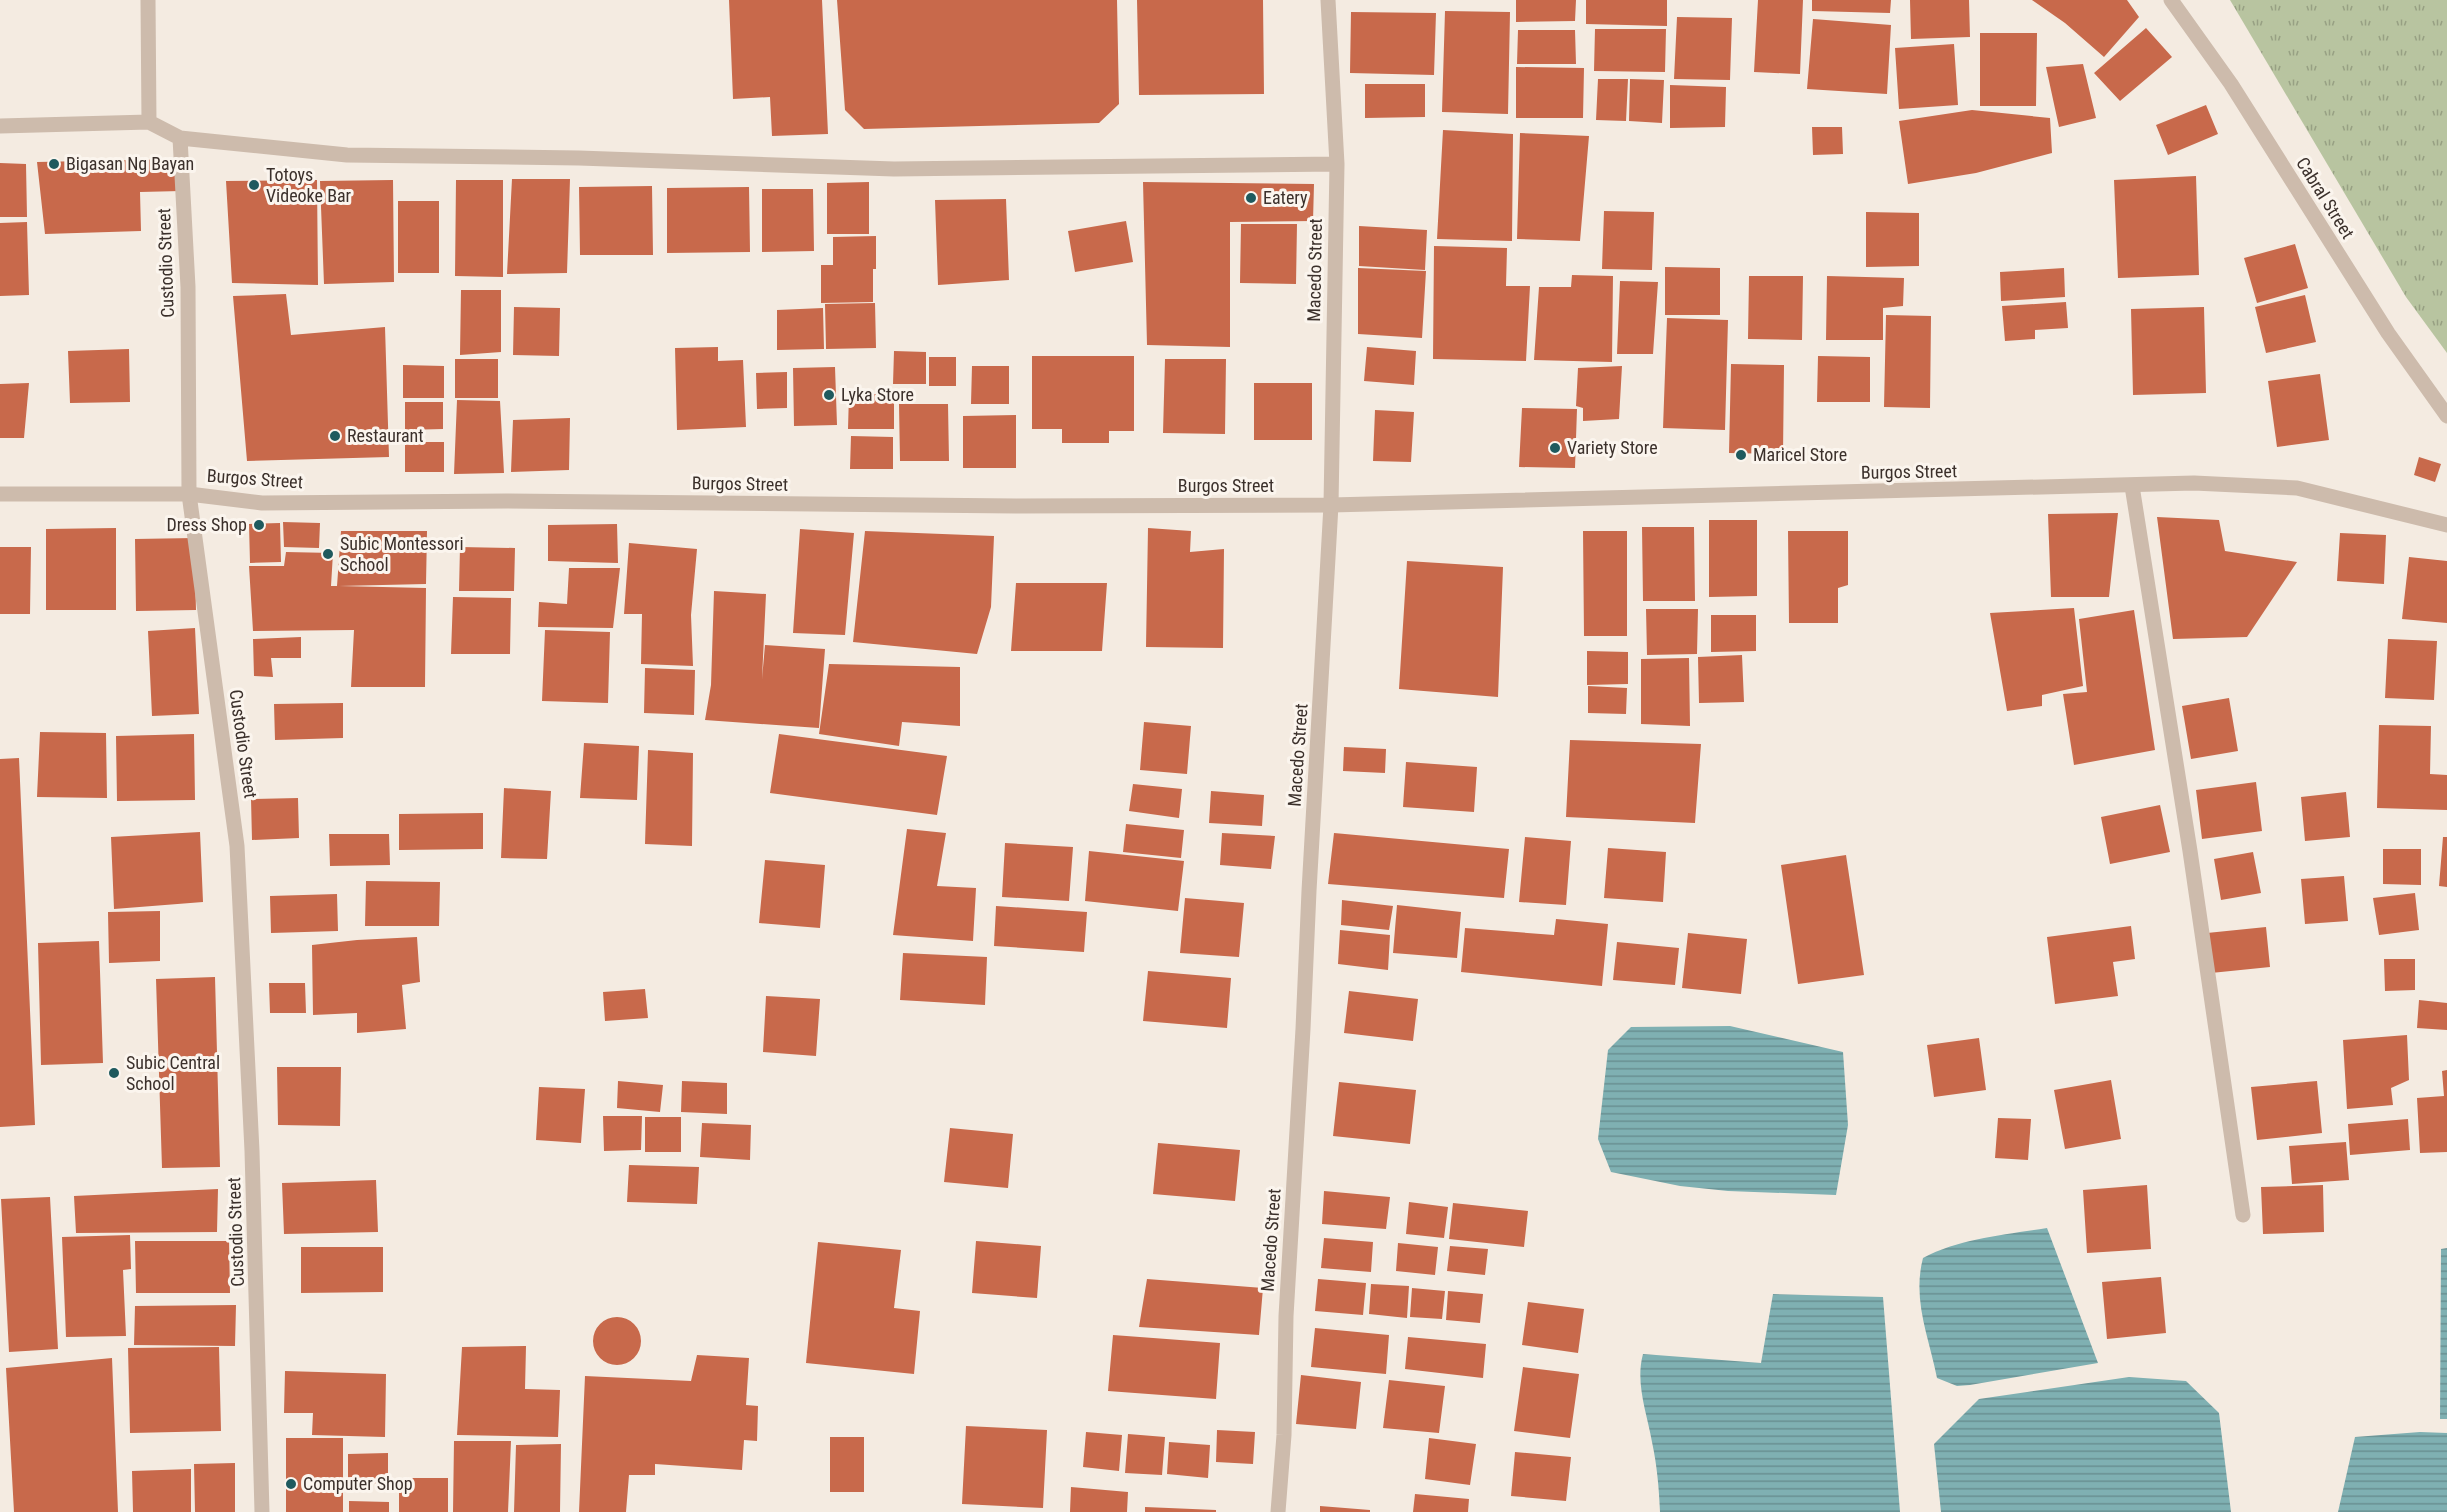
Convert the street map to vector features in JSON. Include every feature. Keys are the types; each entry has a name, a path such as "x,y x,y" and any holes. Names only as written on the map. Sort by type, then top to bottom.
{"street":[{"path":"148,0 149,122"},
{"name":"Macedo Street","path":"1278,1512 1284,1435 1286,1316 1304,1029 1309,891 1331,505 1337,164 1328,0"},
{"name":"Cabral Street","path":"2171,0 2231,84 2388,333 2447,416"},
{"path":"0,126 149,122 180,138 347,155 579,158 894,169 1337,164"},
{"name":"Custodio Street","path":"180,138 189,287 189,494 237,846 252,1151 262,1512"},
{"name":"Burgos Street","path":"0,494 189,494 262,503 507,501 1016,506 1331,505 2194,483 2297,488 2447,525"},
{"path":"2132,486 2190,851 2243,1215"}],"green space":[{"path":"2230,0 2447,0 2447,353 2406,297"}],"water":[{"path":"1730,1026 1843,1052 1848,1125 1836,1195 1728,1191 1680,1186 1611,1172 1598,1139 1608,1050 1631,1027"},
{"path":"2047,1228 2098,1363 1970,1385 1957,1386 1937,1378 1920,1304 1919,1289 1923,1258 1968,1242"},
{"path":"2447,1248 2447,1419 2440,1419 2441,1249"},
{"path":"1773,1294 1883,1297 1900,1512 1660,1512 1655,1459 1641,1387 1643,1354 1761,1363"},
{"path":"2129,1377 2186,1381 2219,1413 2231,1512 1941,1512 1934,1444 1979,1399"},
{"path":"2420,1432 2447,1433 2447,1512 2338,1512 2355,1437"}],"building":[{"path":"729,0 822,0 828,134 772,136 770,97 733,99"},
{"path":"837,0 1117,0 1119,104 1099,123 864,129 845,110"},
{"path":"1137,0 1263,0 1264,94 1139,95"},
{"path":"1516,0 1576,0 1575,21 1516,22"},
{"path":"1586,0 1667,0 1667,26 1586,24"},
{"path":"1758,0 1803,0 1800,74 1754,72"},
{"path":"1812,0 1891,0 1890,13 1812,11"},
{"path":"1910,0 1969,0 1970,37 1911,39"},
{"path":"2032,0 2127,0 2139,17 2104,57 2065,23"},
{"path":"1445,11 1510,12 1508,114 1442,112"},
{"path":"1351,12 1436,13 1434,75 1350,73"},
{"path":"1677,17 1732,18 1730,80 1674,79"},
{"path":"1813,19 1891,25 1887,94 1807,89"},
{"path":"2146,28 2172,57 2120,101 2094,73"},
{"path":"1595,29 1666,29 1665,72 1594,71"},
{"path":"1518,30 1575,30 1576,64 1517,64"},
{"path":"1980,33 2037,33 2036,106 1980,106"},
{"path":"1954,44 1958,105 1899,109 1895,48"},
{"path":"2083,64 2096,118 2059,127 2046,67"},
{"path":"1516,67 1584,68 1583,118 1516,118"},
{"path":"1598,79 1628,79 1626,121 1596,120"},
{"path":"1630,79 1664,80 1662,123 1629,121"},
{"path":"1365,84 1425,84 1425,117 1365,118"},
{"path":"1670,85 1726,87 1725,127 1670,128"},
{"path":"2206,105 2218,134 2168,155 2156,125"},
{"path":"1972,110 2050,118 2052,153 1976,173 1908,184 1899,121"},
{"path":"1812,127 1842,127 1843,154 1813,155"},
{"path":"1443,130 1513,134 1512,241 1437,239"},
{"path":"1520,133 1589,136 1580,241 1517,239"},
{"path":"180,159 181,191 140,192 141,231 45,234 37,162"},
{"path":"0,163 26,164 27,217 0,217"},
{"path":"2196,176 2199,275 2118,278 2114,180"},
{"path":"512,179 570,179 567,273 507,274"},
{"path":"317,180 318,285 232,283 226,181"},
{"path":"393,180 394,282 324,284 320,181"},
{"path":"456,180 503,180 503,277 455,276"},
{"path":"869,182 869,234 827,234 827,183"},
{"path":"1143,182 1314,184 1313,221 1230,222 1230,347 1147,345"},
{"path":"652,186 653,255 580,255 579,187"},
{"path":"749,187 750,252 667,253 667,188"},
{"path":"762,189 813,189 814,251 762,252"},
{"path":"1006,199 1009,280 938,285 935,200"},
{"path":"398,201 439,201 439,273 398,273"},
{"path":"1604,211 1654,212 1652,270 1602,269"},
{"path":"1866,212 1919,213 1919,266 1866,267"},
{"path":"1126,221 1133,262 1075,272 1068,231"},
{"path":"27,222 29,295 0,296 0,223"},
{"path":"1241,224 1297,224 1296,284 1240,283"},
{"path":"1359,226 1427,230 1425,270 1359,266"},
{"path":"876,236 873,302 821,303 821,265 833,265 833,237"},
{"path":"2295,244 2308,288 2257,303 2244,258"},
{"path":"1434,246 1507,248 1506,286 1530,286 1526,361 1433,359"},
{"path":"1665,267 1720,268 1720,315 1665,315"},
{"path":"1358,268 1426,271 1422,338 1358,334"},
{"path":"2064,268 2065,297 2001,301 2000,272"},
{"path":"1572,275 1613,276 1612,362 1534,360 1539,287 1571,287"},
{"path":"1749,276 1803,276 1802,340 1748,339"},
{"path":"1827,276 1904,278 1903,306 1883,308 1883,340 1826,340"},
{"path":"1620,281 1658,282 1653,354 1617,354"},
{"path":"461,290 501,290 501,352 460,355"},
{"path":"286,294 291,335 385,327 389,457 247,461 233,296"},
{"path":"2305,295 2316,342 2266,353 2255,307"},
{"path":"2066,302 2068,328 2035,330 2035,339 2005,341 2002,306"},
{"path":"875,303 876,348 826,349 825,304"},
{"path":"514,307 560,308 559,356 513,355"},
{"path":"2204,307 2206,393 2133,395 2131,309"},
{"path":"823,308 824,349 777,350 777,310"},
{"path":"1886,315 1931,316 1930,408 1884,407"},
{"path":"1667,318 1728,320 1725,430 1663,428"},
{"path":"718,347 718,361 743,360 746,427 677,430 675,348"},
{"path":"1367,347 1416,351 1414,385 1364,381"},
{"path":"129,349 130,402 70,403 68,351"},
{"path":"894,351 926,352 926,384 893,384"},
{"path":"1032,356 1134,356 1134,431 1109,431 1109,443 1062,443 1062,429 1032,429"},
{"path":"1818,356 1870,357 1870,402 1817,402"},
{"path":"929,357 956,357 956,386 929,386"},
{"path":"455,359 498,359 498,398 455,398"},
{"path":"1165,359 1226,359 1225,434 1163,433"},
{"path":"1731,364 1784,365 1783,454 1729,453"},
{"path":"403,365 444,366 444,398 403,398"},
{"path":"972,366 1009,366 1009,404 971,404"},
{"path":"1622,366 1619,419 1583,421 1583,408 1576,406 1578,368"},
{"path":"835,367 837,425 794,426 793,368"},
{"path":"787,372 787,408 757,409 756,373"},
{"path":"2320,374 2329,440 2277,447 2268,381"},
{"path":"29,383 24,438 0,438 0,384"},
{"path":"1254,383 1312,383 1312,440 1254,440"},
{"path":"849,394 894,394 894,429 848,429"},
{"path":"457,400 500,401 504,473 454,474"},
{"path":"405,402 443,402 443,429 405,430"},
{"path":"899,404 948,404 949,461 900,461"},
{"path":"1522,408 1577,409 1575,468 1519,467"},
{"path":"1375,410 1414,412 1411,462 1373,461"},
{"path":"1016,415 1016,468 963,468 963,416"},
{"path":"570,418 569,470 511,472 513,420"},
{"path":"851,436 893,437 893,469 850,469"},
{"path":"405,442 444,442 444,472 405,472"},
{"path":"2419,457 2441,464 2435,482 2414,475"},
{"path":"2118,513 2109,597 2051,597 2048,514"},
{"path":"2157,517 2219,520 2225,551 2297,562 2247,637 2173,639"},
{"path":"1709,520 1757,520 1757,596 1709,597"},
{"path":"283,522 320,523 319,548 284,547"},
{"path":"280,523 281,562 250,563 249,524"},
{"path":"617,524 618,563 548,561 548,525"},
{"path":"1642,527 1694,527 1695,601 1643,601"},
{"path":"116,528 116,610 46,610 46,529"},
{"path":"1148,528 1191,531 1190,552 1224,549 1223,648 1146,647"},
{"path":"800,529 854,533 845,635 793,633"},
{"path":"341,531 427,531 426,584 339,586 426,588 425,687 351,687 354,630 253,631 249,566 284,566 286,552 333,553 331,586 337,586"},
{"path":"865,531 994,536 991,607 977,654 853,642"},
{"path":"1583,531 1627,531 1627,636 1584,636"},
{"path":"1788,531 1848,531 1848,585 1838,588 1838,623 1789,623"},
{"path":"2340,533 2386,535 2384,584 2337,581"},
{"path":"194,538 196,610 136,611 135,539"},
{"path":"629,543 697,549 691,615 693,666 641,664 642,614 624,614"},
{"path":"0,547 31,547 30,614 0,614"},
{"path":"460,547 515,548 514,591 459,591"},
{"path":"2409,557 2447,561 2447,623 2402,619"},
{"path":"1407,561 1503,567 1498,697 1399,689"},
{"path":"569,568 620,568 613,628 538,627 539,602 567,604"},
{"path":"1016,583 1107,583 1102,651 1011,651"},
{"path":"714,591 766,594 762,679 765,645 825,649 819,728 705,720 711,685"},
{"path":"453,597 511,598 510,654 451,654"},
{"path":"2074,608 2083,686 2042,695 2042,706 2007,711 1990,613"},
{"path":"1646,609 1698,609 1697,654 1647,655"},
{"path":"2134,610 2155,750 2074,765 2063,694 2087,692 2079,619"},
{"path":"1711,615 1756,615 1756,651 1711,652"},
{"path":"195,628 199,714 152,716 148,631"},
{"path":"545,630 610,632 608,703 542,701"},
{"path":"301,637 301,658 271,658 273,677 254,676 253,639"},
{"path":"2388,639 2437,641 2434,700 2385,698"},
{"path":"1587,651 1628,652 1628,684 1587,685"},
{"path":"1742,655 1744,702 1699,703 1698,657"},
{"path":"1689,658 1690,726 1641,724 1641,659"},
{"path":"829,664 960,667 960,726 902,722 899,746 819,734"},
{"path":"645,668 695,670 694,715 644,713"},
{"path":"1588,686 1627,688 1626,714 1588,713"},
{"path":"2229,698 2238,751 2191,759 2182,706"},
{"path":"343,703 343,738 275,740 274,704"},
{"path":"1144,722 1191,726 1187,774 1140,770"},
{"path":"2379,725 2431,726 2430,774 2447,775 2447,810 2377,808"},
{"path":"40,732 106,733 107,798 37,797"},
{"path":"194,734 195,800 117,801 116,736"},
{"path":"779,734 947,756 937,815 770,793"},
{"path":"1570,740 1701,744 1695,823 1566,817"},
{"path":"584,743 639,746 637,800 580,798"},
{"path":"1344,747 1386,749 1385,773 1343,771"},
{"path":"648,750 693,753 692,846 645,844"},
{"path":"19,758 35,1125 0,1127 0,759"},
{"path":"1406,762 1477,767 1474,812 1403,807"},
{"path":"2256,782 2262,831 2202,839 2196,790"},
{"path":"1133,784 1182,789 1179,818 1129,811"},
{"path":"504,788 551,791 547,859 501,858"},
{"path":"1211,791 1264,795 1262,826 1209,823"},
{"path":"2346,792 2350,837 2305,841 2301,797"},
{"path":"298,798 299,838 252,840 251,799"},
{"path":"2160,805 2170,852 2110,864 2101,817"},
{"path":"483,813 483,849 399,850 399,814"},
{"path":"1126,824 1184,830 1181,858 1123,852"},
{"path":"907,829 946,833 937,886 976,888 973,941 893,935"},
{"path":"200,832 203,902 114,909 111,837"},
{"path":"1222,833 1275,836 1271,869 1220,865"},
{"path":"1334,833 1509,849 1504,898 1328,884"},
{"path":"329,834 389,834 390,865 330,866"},
{"path":"1525,837 1571,841 1566,905 1519,902"},
{"path":"2443,837 2447,837 2447,887 2439,886"},
{"path":"1005,843 1073,847 1069,901 1002,897"},
{"path":"1608,848 1666,852 1663,902 1604,898"},
{"path":"2383,849 2421,849 2421,885 2383,884"},
{"path":"1089,851 1184,861 1178,911 1085,901"},
{"path":"2253,852 2261,893 2221,900 2214,859"},
{"path":"1846,855 1864,975 1798,984 1781,865"},
{"path":"765,860 825,865 820,928 759,923"},
{"path":"2344,876 2348,921 2305,924 2301,879"},
{"path":"366,881 440,882 439,926 365,926"},
{"path":"2415,893 2419,930 2379,935 2373,898"},
{"path":"337,894 338,931 271,933 270,896"},
{"path":"1185,898 1244,903 1239,957 1180,953"},
{"path":"1342,900 1393,906 1389,930 1341,925"},
{"path":"1397,905 1461,912 1457,958 1393,953"},
{"path":"996,906 1087,912 1084,952 994,946"},
{"path":"160,911 160,961 109,963 108,912"},
{"path":"1556,919 1608,924 1602,986 1461,972 1465,928 1554,935"},
{"path":"2131,926 2135,959 2113,962 2118,996 2055,1004 2047,937"},
{"path":"2266,927 2270,967 2211,973 2207,933"},
{"path":"1340,930 1390,935 1388,970 1338,964"},
{"path":"1688,933 1747,939 1741,994 1682,988"},
{"path":"417,937 420,982 402,985 406,1029 357,1033 357,1013 313,1015 312,945"},
{"path":"99,941 103,1063 41,1065 38,943"},
{"path":"1617,942 1679,948 1675,985 1613,980"},
{"path":"903,953 987,957 985,1005 900,1000"},
{"path":"2384,959 2415,959 2415,990 2385,991"},
{"path":"1148,971 1231,978 1227,1028 1143,1021"},
{"path":"215,977 220,1167 162,1168 156,979"},
{"path":"269,983 305,983 306,1013 270,1013"},
{"path":"645,989 648,1018 605,1021 603,992"},
{"path":"1349,991 1418,999 1413,1041 1344,1033"},
{"path":"766,996 820,999 816,1056 763,1052"},
{"path":"2419,1000 2447,1003 2447,1030 2417,1028"},
{"path":"2407,1035 2409,1080 2391,1088 2393,1105 2347,1109 2343,1040"},
{"path":"1979,1038 1986,1090 1934,1097 1927,1045"},
{"path":"277,1067 341,1067 340,1126 278,1125"},
{"path":"2447,1070 2447,1152 2420,1153 2417,1098 2444,1096 2442,1071"},
{"path":"2111,1080 2121,1139 2065,1149 2054,1090"},
{"path":"618,1081 663,1085 660,1112 617,1108"},
{"path":"682,1081 727,1083 727,1114 681,1112"},
{"path":"2317,1081 2322,1133 2257,1140 2251,1087"},
{"path":"1339,1082 1416,1090 1410,1144 1333,1136"},
{"path":"539,1087 585,1089 581,1143 536,1140"},
{"path":"603,1116 642,1116 641,1150 604,1151"},
{"path":"645,1117 681,1117 681,1152 645,1152"},
{"path":"1998,1118 2031,1119 2028,1160 1995,1158"},
{"path":"2408,1119 2410,1150 2350,1155 2348,1124"},
{"path":"702,1123 751,1125 750,1160 700,1157"},
{"path":"950,1128 1013,1134 1008,1188 944,1182"},
{"path":"2346,1142 2349,1180 2292,1184 2289,1146"},
{"path":"1158,1143 1240,1150 1235,1201 1153,1194"},
{"path":"629,1165 699,1167 697,1204 627,1202"},
{"path":"376,1180 378,1232 284,1234 282,1183"},
{"path":"2147,1185 2151,1249 2087,1253 2083,1190"},
{"path":"2323,1185 2324,1232 2263,1234 2261,1187"},
{"path":"218,1189 217,1232 76,1233 74,1196"},
{"path":"1324,1191 1390,1197 1386,1229 1322,1224"},
{"path":"50,1197 58,1349 9,1352 1,1199"},
{"path":"1409,1202 1448,1207 1444,1238 1406,1234"},
{"path":"1453,1203 1528,1211 1524,1247 1449,1239"},
{"path":"130,1235 131,1269 123,1270 126,1336 66,1337 62,1237"},
{"path":"1324,1238 1373,1242 1371,1272 1321,1268"},
{"path":"135,1241 229,1241 230,1293 136,1293"},
{"path":"976,1241 1041,1246 1037,1298 972,1293"},
{"path":"818,1242 901,1250 894,1308 920,1311 914,1374 806,1363"},
{"path":"1398,1243 1438,1247 1435,1275 1396,1271"},
{"path":"1450,1246 1488,1249 1485,1275 1447,1271"},
{"path":"301,1247 383,1247 383,1292 301,1293"},
{"path":"2161,1277 2166,1333 2107,1339 2102,1282"},
{"path":"1147,1279 1263,1288 1259,1335 1139,1327"},
{"path":"1318,1279 1366,1283 1363,1315 1315,1311"},
{"path":"1371,1284 1409,1286 1407,1318 1369,1314"},
{"path":"1412,1288 1445,1291 1442,1319 1410,1317"},
{"path":"1448,1291 1483,1294 1480,1323 1446,1320"},
{"path":"1528,1302 1584,1309 1578,1353 1522,1345"},
{"path":"236,1305 235,1346 134,1345 135,1306"},
{"path":"612,1317 622,1317 637,1327 641,1341 640,1350 631,1361 622,1365 612,1365 597,1355 593,1346 593,1336 603,1321"},
{"path":"1315,1328 1389,1335 1386,1374 1311,1367"},
{"path":"1113,1335 1220,1343 1216,1399 1108,1391"},
{"path":"1408,1337 1486,1344 1483,1378 1405,1369"},
{"path":"526,1346 525,1389 560,1390 558,1437 457,1435 462,1347"},
{"path":"219,1347 221,1431 130,1433 128,1348"},
{"path":"697,1355 749,1358 746,1405 758,1406 757,1441 744,1440 742,1470 655,1464 655,1475 629,1475 626,1512 579,1512 585,1376 691,1381"},
{"path":"112,1358 118,1512 14,1512 6,1368"},
{"path":"1523,1367 1579,1374 1570,1438 1514,1431"},
{"path":"285,1371 386,1374 385,1437 312,1435 313,1413 284,1413"},
{"path":"1301,1375 1361,1382 1356,1429 1296,1424"},
{"path":"1389,1380 1445,1386 1439,1433 1383,1428"},
{"path":"966,1426 1047,1430 1043,1508 962,1504"},
{"path":"1217,1430 1255,1432 1253,1464 1216,1462"},
{"path":"1086,1432 1122,1435 1119,1471 1083,1467"},
{"path":"1128,1434 1165,1437 1162,1475 1125,1473"},
{"path":"830,1437 864,1437 864,1492 830,1492"},
{"path":"286,1438 343,1438 343,1512 286,1512"},
{"path":"1429,1438 1476,1444 1470,1485 1425,1479"},
{"path":"454,1441 511,1441 508,1512 453,1512"},
{"path":"1169,1442 1210,1445 1208,1478 1167,1474"},
{"path":"561,1444 560,1512 514,1512 516,1445"},
{"path":"1515,1452 1571,1457 1566,1501 1511,1496"},
{"path":"388,1453 388,1483 348,1484 348,1454"},
{"path":"235,1463 235,1512 195,1512 194,1464"},
{"path":"191,1469 191,1512 133,1512 132,1471"},
{"path":"399,1478 448,1478 448,1512 399,1512"},
{"path":"1071,1487 1128,1492 1127,1512 1070,1512"},
{"path":"1415,1494 1469,1499 1468,1512 1413,1512"},
{"path":"349,1501 389,1502 389,1512 349,1512"},
{"path":"1320,1506 1370,1510 1370,1512 1320,1512"},
{"path":"1145,1507 1216,1510 1216,1512 1145,1512"}],"place":[{"name":"Bigasan Ng Bayan","path":"54,164"},
{"name":"Totoys Videoke Bar","path":"254,185"},
{"name":"Eatery","path":"1251,198"},
{"name":"Lyka Store","path":"829,395"},
{"name":"Restaurant","path":"335,436"},
{"name":"Variety Store","path":"1555,448"},
{"name":"Maricel Store","path":"1741,455"},
{"name":"Dress Shop","path":"259,525"},
{"name":"Subic Montessori School","path":"328,554"},
{"name":"Subic Central School","path":"114,1073"},
{"name":"Computer Shop","path":"291,1484"}]}
